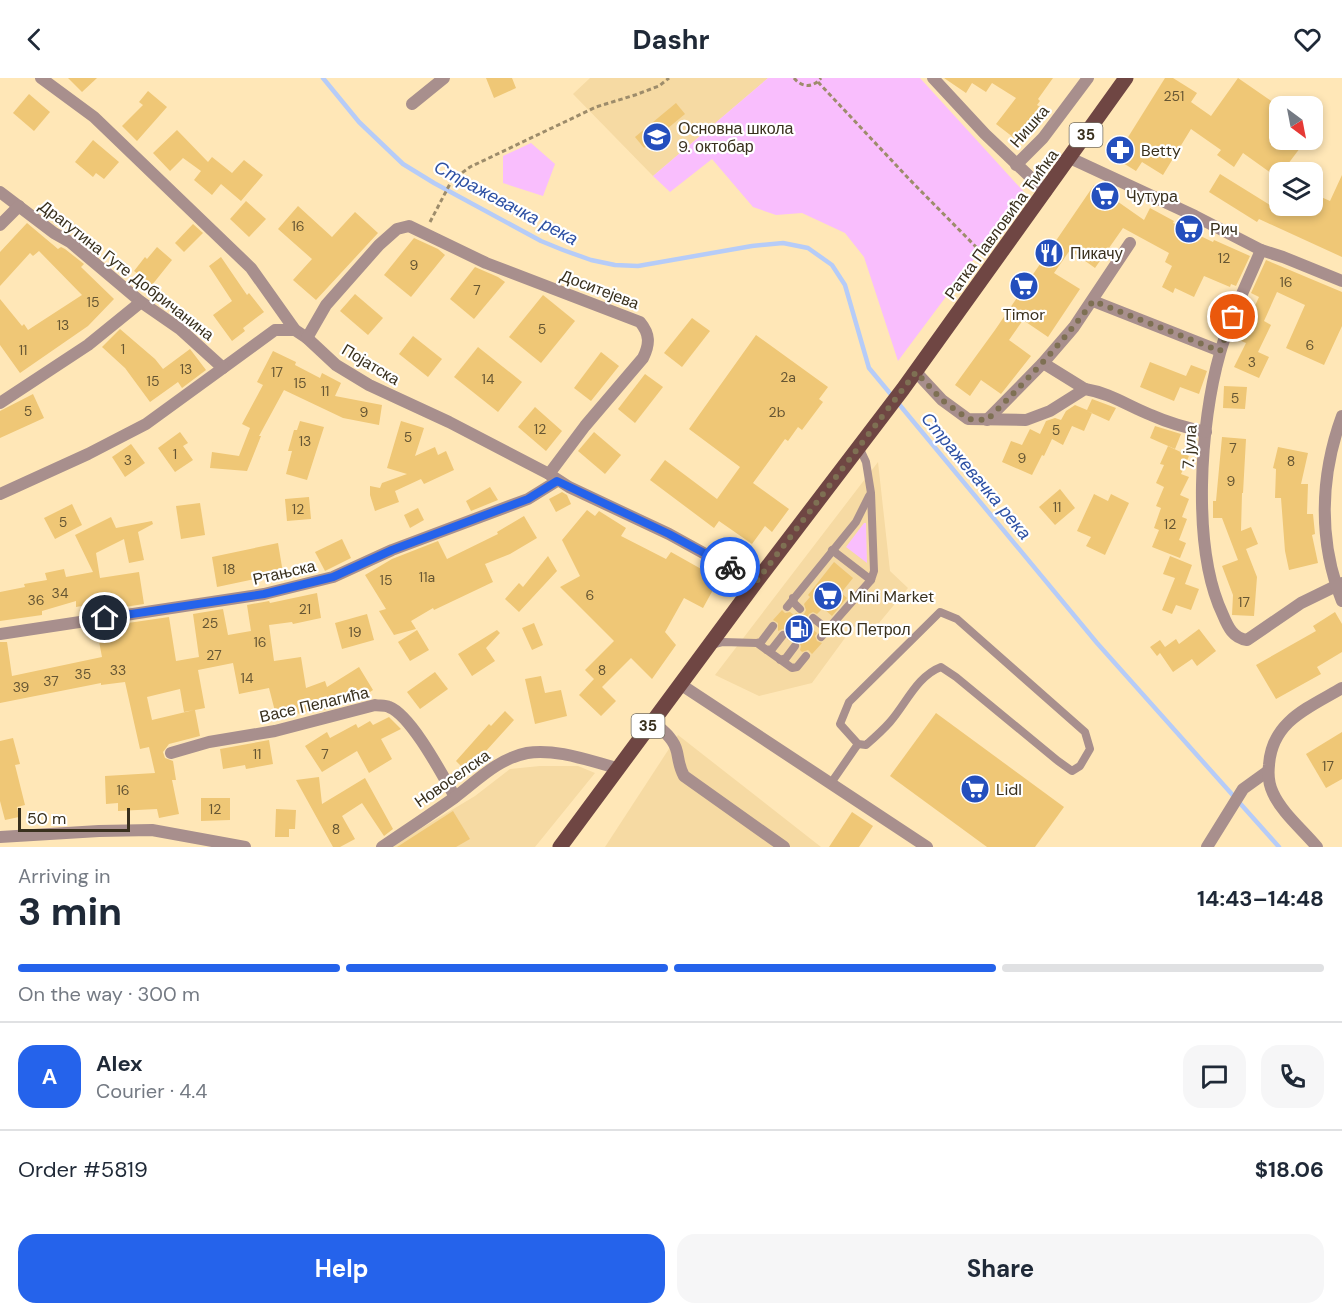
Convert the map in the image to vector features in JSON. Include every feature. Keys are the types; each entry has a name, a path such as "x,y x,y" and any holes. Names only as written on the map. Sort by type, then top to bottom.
{"main road":[{"name":"Ратка Павловића Ћићка","path":"859,447 916,372 1126,78"},
{"name":"35","path":"560,847 708,646 859,447"}],"street":[{"name":"Појатска","path":"41,78 94,117 251,268 295,330 336,365 406,404 449,422 553,478 669,534 756,582"},
{"path":"412,104 444,78"},
{"path":"933,78 1016,165 1046,192"},
{"name":"Нишка","path":"1016,165 1043,138 1088,78"},
{"path":"1070,158 1195,216 1261,250 1342,281"},
{"name":"Драгутина Гуте Добричанина","path":"0,192 54,233 70,242 141,302 180,329 223,368"},
{"path":"0,225 19,206"},
{"name":"Доситејева","path":"307,338 326,305 379,245 403,226 409,226 486,263 632,317 640,322 648,333 648,348 643,358 578,435 553,478"},
{"path":"987,420 1043,363 1074,327 1130,243"},
{"name":"7. јула","path":"1261,250 1220,351 1210,396 1203,502 1209,567 1215,596 1228,627 1237,637 1247,640 1301,603 1339,585"},
{"path":"1093,301 1220,351"},
{"path":"0,403 88,345 141,302"},
{"path":"0,494 88,454 146,424 251,350 275,330 295,330"},
{"path":"1043,363 1085,389 1103,392 1184,428 1206,432"},
{"path":"916,372 942,400 968,419 1026,420 1050,411 1085,389"},
{"path":"1342,416 1325,484 1327,547 1342,601"},
{"name":"Ртањска","path":"0,634 264,594 307,585 333,577 392,550 528,499 553,478"},
{"path":"680,684 927,847"},
{"path":"1317,847 1276,799 1271,790 1269,765 1276,738 1288,722 1342,688"},
{"name":"Васе Пелагића","path":"171,753 209,742 275,732 375,705 388,706 398,713 415,732 455,797"},
{"path":"652,721 671,739 684,776 784,847"},
{"name":"Новоселска","path":"382,847 455,797 477,778 502,762 527,753 565,756 617,768"},
{"path":"1207,847 1243,789 1269,765"},
{"path":"0,837 152,830 245,847"}],"lane":[{"path":"822,636 817,624 871,580 875,564 871,493 866,462 859,447"},
{"path":"794,606 832,550 856,522 871,493"},
{"path":"832,550 871,580"},
{"path":"940,612 957,619 1085,732 1090,749 1080,766 1072,771 941,667 932,670 891,721 873,739 866,745 858,744 840,724 849,702 940,612"},
{"path":"708,646 723,642 760,642 773,626"},
{"path":"767,650 771,650 783,635"},
{"path":"756,643 795,668 806,656"},
{"path":"780,660 786,658 795,646"},
{"path":"831,783 858,744"}],"path":[{"path":"425,234 452,180 470,167 596,107 635,96 658,86 669,78"},
{"path":"794,78 804,85 814,84 820,80 910,180 993,264"}],"shaded area":[{"name":"Основна школа 9. октобар","path":"590,78 768,78 653,176 573,94"},
{"path":"768,78 920,78 1024,192 898,361 864,257 845,233 802,213 776,215 753,207 712,159 670,192 653,176"},
{"path":"531,143 555,164 543,196 503,183 503,156"},
{"path":"878,462 890,571 908,588 879,623 853,627 812,683 759,696 715,675"},
{"path":"866,523 867,563 846,547"},
{"path":"678,735 821,847 605,847"},
{"path":"578,766 595,773 535,847 390,847 475,796 510,769"}],"building":[{"path":"68,78 97,78 82,92"},
{"path":"486,78 512,78 516,88 494,98"},
{"path":"944,78 1053,78 1038,99 1040,101 1037,105 1042,108 1018,141 996,124 1016,98 992,83 986,92 972,83 966,93"},
{"path":"1165,78 1173,78 1197,93 1191,102 1211,116 1238,78 1269,99 1269,150 1298,150 1290,162 1269,162 1269,172 1243,153 1234,167 1217,155 1221,150 1191,129 1163,175 1142,162 1136,171 1115,158"},
{"path":"148,91 167,107 137,141 122,126 143,105 139,102"},
{"path":"29,94 50,112 34,131 13,113"},
{"path":"676,103 685,114 644,148 635,137"},
{"path":"177,130 208,162 212,157 232,173 244,160 263,175 241,201 221,184 212,195 194,180 201,171 183,158 170,171 153,153"},
{"path":"93,140 119,162 104,179 96,173 93,177 75,162"},
{"path":"1220,174 1269,204 1269,216 1323,216 1323,198 1330,201 1342,175 1342,257 1259,219 1257,222 1209,192"},
{"path":"1094,185 1144,220 1150,208 1174,221 1173,223 1250,256 1236,286 1231,284 1230,287 1204,276 1194,297 1175,288 1173,293 1162,287 1172,266 1165,262 1169,253 1123,228 1095,268 1070,250 1054,273 1080,289 1048,337 1023,320 1009,340 1031,356 1001,394 981,380 970,396 955,385"},
{"path":"246,201 266,219 249,237 230,219"},
{"path":"298,206 332,237 355,212 378,233 316,300 293,280 312,259 278,229"},
{"path":"27,223 58,249 61,247 65,249 84,264 81,267 114,299 88,326 20,373 0,345 0,299 28,330 82,295 39,251 33,256 30,253 0,286 0,252"},
{"path":"193,224 203,233 184,252 175,243"},
{"path":"414,238 438,249 445,255 411,297 384,275"},
{"path":"157,247 172,260 152,285 134,271"},
{"path":"221,257 247,295 249,293 264,312 243,328 245,331 232,341 213,315 232,301 209,266"},
{"path":"1266,260 1342,292 1342,326 1324,365 1286,348 1305,305 1277,292 1264,321 1271,325 1258,352 1269,357 1259,378 1234,367 1246,343 1239,340 1259,297 1251,293"},
{"path":"475,267 505,282 474,319 450,299"},
{"path":"355,294 383,318 368,335 340,311"},
{"path":"543,295 575,321 541,363 509,337"},
{"path":"692,318 710,331 682,367 664,353"},
{"path":"120,329 155,359 163,369 190,349 206,370 182,388 178,382 150,402 125,368 102,347"},
{"path":"756,335 828,387 819,399 823,402 802,430 798,427 788,441 785,439 753,483 789,509 772,532 765,526 752,544 719,521 714,528 650,480 665,460 717,499 740,467 689,429"},
{"path":"413,336 442,359 428,377 399,354"},
{"path":"478,347 522,382 498,412 454,377"},
{"path":"273,351 296,362 295,365 320,378 322,373 341,383 335,396 382,405 379,425 343,418 284,390 259,436 261,436 247,471 210,468 212,452 239,456 250,428 242,424 263,385 257,382"},
{"path":"601,352 619,366 591,401 574,388"},
{"path":"1150,362 1186,376 1191,365 1207,371 1199,394 1180,387 1174,401 1140,387"},
{"path":"645,374 663,387 635,423 618,409"},
{"path":"1224,386 1247,387 1245,409 1223,408"},
{"path":"33,394 44,418 0,438 0,411"},
{"path":"1092,399 1116,408 1109,421 1092,413 1084,431 1072,426 1063,445 1052,439 1032,475 1002,462 1011,441 1022,445 1030,429 1040,434 1046,421 1055,418 1061,420 1066,411 1075,405 1087,410"},
{"path":"535,407 562,431 546,451 518,427"},
{"path":"300,421 324,427 307,480 286,474 292,451 288,451 294,430 297,430"},
{"path":"401,421 424,428 415,456 435,447 438,455 446,451 454,470 424,484 421,479 395,491 399,502 375,511 370,486 380,488 382,483 407,474 387,468"},
{"path":"1155,426 1181,434 1175,449 1150,438"},
{"path":"180,432 188,443 183,446 193,460 175,472 158,448"},
{"path":"594,432 621,455 605,474 578,451"},
{"path":"1222,437 1246,439 1241,531 1251,527 1258,544 1246,549 1257,577 1254,616 1232,615 1233,595 1222,566 1238,560 1222,518 1213,518 1213,501 1216,501"},
{"path":"131,444 145,463 125,477 112,457"},
{"path":"1168,446 1189,456 1181,474 1189,477 1180,495 1189,499 1182,517 1187,519 1179,540 1186,543 1180,558 1152,547 1159,530 1154,528 1161,508 1156,506 1164,487 1156,483 1164,465 1160,464"},
{"path":"1278,447 1308,453 1301,484 1308,484 1307,514 1313,514 1315,534 1312,535 1318,563 1289,570 1285,551 1281,498 1275,498 1276,469 1273,468"},
{"path":"490,487 498,500 471,511 466,501"},
{"path":"1060,489 1075,508 1055,525 1039,507"},
{"path":"562,492 567,495 571,504 556,512 549,499"},
{"path":"1094,494 1108,501 1111,494 1129,503 1105,555 1086,546 1091,537 1077,531"},
{"path":"309,497 311,519 287,521 285,499"},
{"path":"200,503 205,535 181,539 176,506"},
{"path":"72,504 82,525 55,539 44,518"},
{"path":"418,508 424,520 410,528 404,515"},
{"path":"587,510 595,516 599,511 626,528 621,536 666,559 671,552 719,579 703,608 684,598 665,632 676,645 652,679 631,658 602,687 616,701 601,716 579,695 594,679 585,670 614,641 560,587 580,576 562,540"},
{"path":"524,516 537,538 510,554 485,564 493,582 434,610 433,608 411,621 416,629 394,635 379,611 386,609 365,575 392,559 438,541 447,559 498,534 497,532"},
{"path":"111,517 116,528 152,521 153,524 138,532 144,560 129,563 124,539 96,553 100,578 139,572 144,604 118,608 117,600 76,607 76,601 42,611 42,615 0,621 0,592 25,587 24,584 47,580 45,573 64,569 66,577 93,572 75,535"},
{"path":"342,539 351,558 325,571 315,552"},
{"path":"278,543 283,573 217,587 212,557"},
{"path":"548,556 557,571 519,612 505,599 519,583 523,587"},
{"path":"1170,556 1192,565 1185,584 1199,589 1191,610 1176,605 1172,614 1162,610 1175,578 1163,574"},
{"path":"834,562 853,578 841,593 847,598 832,616 823,608 817,614 813,612 809,614 807,625 817,633 815,636 817,641 822,643 812,654 808,650 802,652 799,642 795,640 791,642 787,639 789,635 787,631 783,629 778,631 778,623 773,620 782,610 794,615 804,614 806,610 804,604 810,597 808,595"},
{"path":"317,593 321,618 293,624 292,622 269,625 274,661 301,657 306,688 325,681 327,687 359,667 373,690 364,696 328,709 277,719 269,688 239,694 233,663 198,670 205,708 195,710 200,736 169,744 163,752 165,758 173,761 176,780 172,780 179,814 159,818 157,809 118,811 118,803 106,804 105,776 155,773 149,747 140,749 125,682 101,685 101,683 0,703 0,642 7,642 12,676 102,657 97,631 121,626 121,624 169,617 176,661 199,657 193,614 223,609 228,635 251,631 247,605 269,601 270,603","holes":["180,689 184,712 194,710 152,720 147,697"]},
{"path":"1335,612 1342,624 1342,652 1317,667 1321,674 1276,699 1256,665 1316,631 1313,626"},
{"path":"367,614 374,640 342,649 335,623"},
{"path":"534,623 543,645 532,650 522,628"},
{"path":"1199,629 1216,651 1197,666 1192,659 1173,672 1160,653 1157,656 1150,647 1160,640 1165,647 1176,639 1179,644"},
{"path":"417,630 429,650 410,661 398,642"},
{"path":"497,630 500,633 486,648 495,661 472,676 458,654"},
{"path":"435,672 448,689 420,709 407,692"},
{"path":"541,676 545,693 561,690 567,716 535,724 525,679"},
{"path":"505,711 514,720 467,772 456,761 489,724 491,726"},
{"path":"936,713 1064,807 1035,847 987,847 890,776"},
{"path":"389,717 401,729 381,739 392,759 369,773 357,751 322,772 305,746 327,732 330,738 356,724 358,728 370,721 373,725"},
{"path":"1342,732 1342,779 1326,788 1306,754"},
{"path":"13,738 20,764 15,765 25,805 17,807 19,817 5,820 0,801 0,741"},
{"path":"269,740 273,764 246,769 245,765 223,769 220,749"},
{"path":"319,777 322,804 365,778 393,829 384,836 362,803 342,816 355,839 340,847 333,847 296,780"},
{"path":"201,798 230,798 230,820 201,821"},
{"path":"276,809 296,810 295,829 289,829 289,837 275,837"},
{"path":"453,811 470,839 456,847 397,847"},
{"path":"852,812 873,826 859,847 829,847"}],"waterway":[{"name":"Стражевачка река","path":"323,78 359,122 403,164 541,241 563,250 591,260 615,265 638,266 752,246 783,243 808,248 832,265 845,285 869,368 1097,643 1279,847"}],"way so far":[{"path":"730,567 756,582 916,372 942,400 968,419 987,420 1043,363 1093,301 1220,351 1233,317"}],"place":[{"name":"Основна школа 9. октобар","path":"657,137"},
{"name":"Betty","path":"1120,150"},
{"name":"Чутура","path":"1105,196"},
{"name":"Рич","path":"1189,229"},
{"name":"Пикачу","path":"1049,253"},
{"name":"Timor","path":"1024,286"},
{"name":"Mini Market","path":"828,596"},
{"name":"ЕКО Петрол","path":"799,629"},
{"name":"Lidl","path":"975,789"}],"route":[{"path":"105,618 264,594 307,585 333,577 455,525 528,499 557,481 669,534 730,567"}]}
